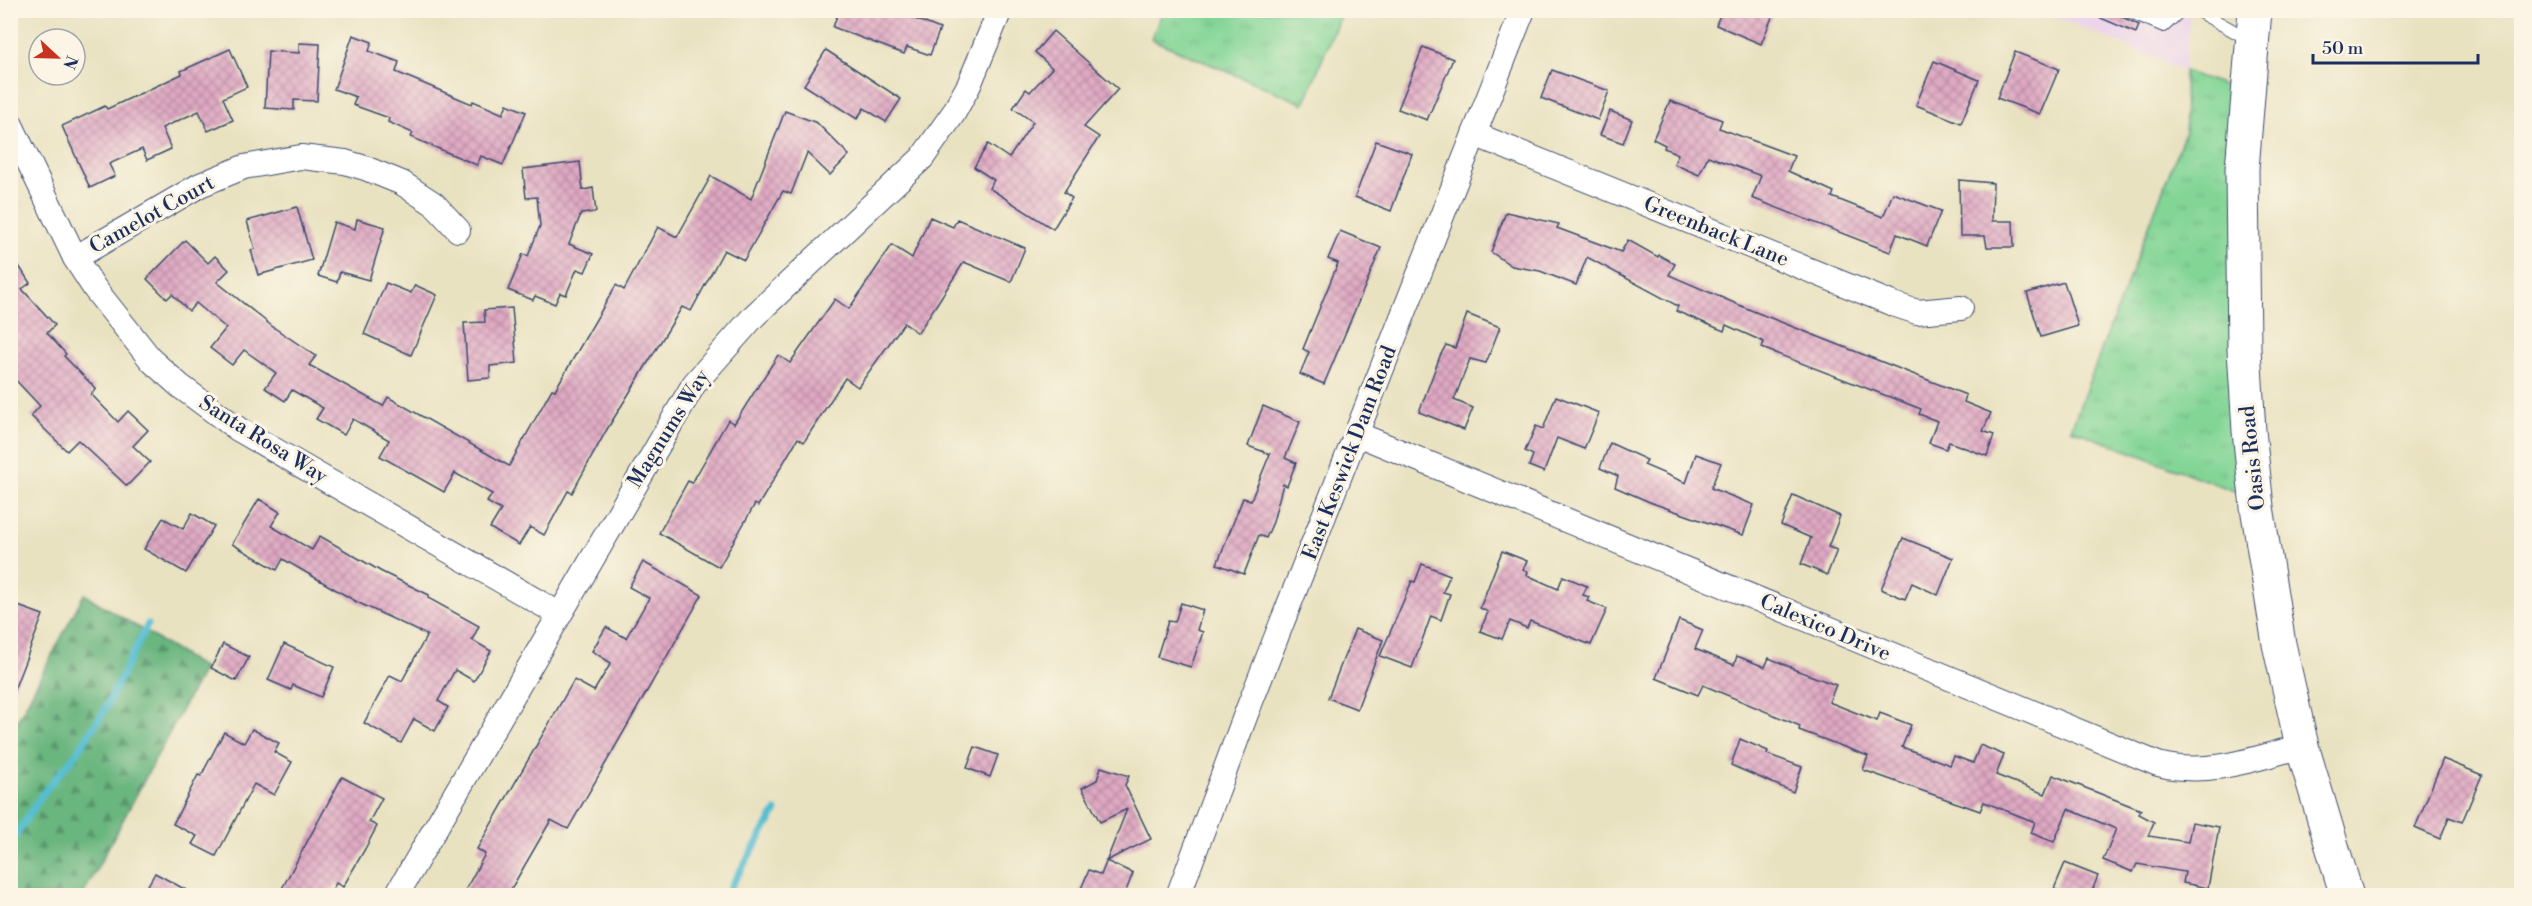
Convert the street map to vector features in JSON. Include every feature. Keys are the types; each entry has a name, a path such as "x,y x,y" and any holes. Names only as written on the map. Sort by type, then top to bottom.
{"main road":[{"name":"Oasis Road","path":"2254,26 2242,169 2244,338 2249,431 2268,580 2279,644 2302,746 2347,896"}],"street":[{"name":"Magnums Way","path":"396,896 694,384 754,316 922,158 944,129 964,95 988,45 1000,10"},
{"name":"East Keswick Dam Road","path":"1178,896 1246,714 1523,10"},
{"name":"Santa Rosa Way","path":"10,123 75,258 95,289 152,361 196,399 238,429 559,614"},
{"name":"Greenback Lane","path":"1474,134 1893,304 1917,312 1961,308"},
{"name":"Camelot Court","path":"75,258 200,185 244,167 301,157 345,162 402,183 434,204 458,230"},
{"name":"Calexico Drive","path":"1357,434 2151,762 2175,769 2201,770 2302,746"}],"lane":[{"path":"2126,10 2164,26 2181,10"},
{"path":"2196,10 2254,26"}],"shaded area":[{"path":"2039,11 2190,11 2184,71 2091,31"}],"green space":[{"path":"1163,10 1342,11 1304,104 1151,39"},
{"path":"2184,71 2235,89 2242,494 2071,429 2185,132"},
{"path":"84,594 204,668 83,895 11,895 11,733"}],"building":[{"path":"839,10 893,10 940,29 930,55 907,47 904,54 833,27"},
{"path":"1722,10 1775,10 1761,44 1716,25"},
{"path":"2082,10 2118,10 2122,17 2139,25 2136,33"},
{"path":"1053,31 1118,89 1084,127 1099,137 1064,192 1072,198 1053,229 989,188 994,180 974,167 988,144 1009,158 1033,122 1013,108 1026,89 1030,92 1052,68 1035,52"},
{"path":"353,35 372,42 369,51 399,62 396,72 472,104 473,101 503,114 507,104 526,112 503,165 481,156 477,165 411,137 413,133 388,122 389,118 353,105 356,97 334,89"},
{"path":"299,43 320,44 317,101 294,100 294,110 265,108 268,51 299,53"},
{"path":"1423,47 1453,59 1427,120 1398,109"},
{"path":"230,49 247,87 223,98 233,120 208,131 199,111 162,128 171,149 147,160 142,149 109,164 115,176 90,188 62,126 105,106 107,109"},
{"path":"826,50 901,99 886,122 864,108 857,119 804,85"},
{"path":"2015,52 2059,69 2040,114 1997,98"},
{"path":"1934,61 1979,80 1961,123 1916,105"},
{"path":"1552,70 1609,91 1598,120 1541,98"},
{"path":"1670,101 1722,120 1719,128 1794,156 1788,171 1834,192 1832,197 1883,217 1893,193 1941,211 1927,246 1897,234 1890,252 1752,198 1761,176 1708,156 1699,175 1674,164 1678,154 1664,148 1665,145 1653,139"},
{"path":"785,111 817,123 849,155 830,175 807,153 791,194 783,191 744,260 724,250 691,311 682,307 606,431 572,493 568,491 544,535 530,527 519,545 490,528 501,510 487,502 492,494 455,473 444,492 380,456 389,440 353,419 344,435 316,419 323,408 292,390 285,401 265,388 276,373 244,350 232,365 210,348 226,328 196,303 189,311 172,294 167,299 147,279 185,240 208,263 215,256 229,270 217,282 273,327 316,356 309,365 383,406 388,397 509,466 552,389 555,390 616,285 624,290 658,227 677,237 711,176 751,199"},
{"path":"1610,111 1632,120 1623,143 1600,135"},
{"path":"1376,141 1412,154 1391,211 1355,197"},
{"path":"580,162 583,190 593,188 596,212 581,214 569,244 593,254 585,272 577,269 566,295 560,293 555,304 535,296 533,300 508,290 523,254 528,256 540,226 537,197 526,198 523,169"},
{"path":"1959,180 1993,183 1992,221 2013,221 2014,247 1987,247 1985,236 1960,236"},
{"path":"297,207 312,260 258,275 251,250 255,249 247,221"},
{"path":"1506,212 1559,224 1557,228 1621,252 1628,240 1675,264 1669,275 1753,311 1966,395 1964,402 1991,413 1983,431 1994,435 1987,456 1949,442 1946,449 1929,443 1937,421 1919,414 1921,409 1762,348 1764,342 1726,325 1724,331 1676,311 1678,306 1587,257 1576,285 1540,271 1512,266 1491,252"},
{"path":"930,217 953,227 957,219 1025,248 1011,282 964,262 918,333 904,323 858,387 845,378 804,442 798,438 758,506 755,504 719,567 659,533 688,481 692,483 728,420 734,424 778,355 790,363 835,299 849,309 892,245 912,258"},
{"path":"357,219 385,227 369,280 340,272 337,282 318,276 334,222 355,229"},
{"path":"1340,231 1381,248 1324,384 1300,374 1309,352 1303,349 1338,263 1328,259"},
{"path":"10,252 30,283 22,289 55,325 47,333 66,354 64,356 96,389 91,394 118,422 128,411 148,430 133,446 150,462 127,486 78,440 67,451 31,416 40,406 10,374"},
{"path":"2064,282 2078,326 2041,337 2027,293"},
{"path":"386,283 411,293 415,285 437,295 411,355 364,334"},
{"path":"512,308 517,363 490,366 490,378 468,380 464,323 485,322 484,310"},
{"path":"1467,314 1500,327 1486,363 1470,359 1454,400 1473,408 1464,430 1419,412 1440,356 1446,345 1455,348"},
{"path":"1556,396 1599,413 1584,449 1557,438 1544,472 1529,466 1533,455 1525,451 1536,426 1543,429"},
{"path":"1263,406 1300,422 1285,458 1296,463 1287,486 1283,484 1273,522 1266,538 1259,535 1244,574 1217,564 1243,498 1251,500 1270,454 1248,446"},
{"path":"1610,443 1647,460 1644,465 1686,483 1696,454 1721,463 1711,488 1754,505 1743,535 1652,503 1615,487 1618,476 1600,468"},
{"path":"1793,495 1840,516 1828,547 1837,550 1827,575 1801,564 1811,538 1781,525"},
{"path":"259,499 280,512 271,526 312,550 320,536 382,572 429,595 428,598 479,626 472,640 491,651 474,681 455,670 438,701 448,707 435,731 414,719 401,743 364,723 390,675 402,681 427,635 357,602 283,559 277,570 232,544"},
{"path":"192,513 214,526 186,573 144,549 163,518 183,529"},
{"path":"1903,538 1953,558 1938,595 1912,583 1905,599 1881,589"},
{"path":"1502,551 1527,561 1523,570 1528,572 1527,575 1558,589 1563,576 1587,586 1583,595 1589,597 1587,601 1607,609 1591,645 1530,621 1527,628 1510,621 1502,639 1480,631 1488,612 1480,608"},
{"path":"643,562 702,595 568,829 551,820 507,896 462,896 485,854 477,849 574,680 594,691 611,663 592,651 606,627 626,638 649,598 629,587"},
{"path":"1422,564 1450,575 1443,592 1450,594 1441,620 1431,616 1412,668 1380,656 1412,581 1415,582"},
{"path":"10,603 43,615 12,695 10,695"},
{"path":"1181,603 1203,610 1197,630 1203,632 1191,667 1157,657 1168,621 1175,622"},
{"path":"1679,620 1703,630 1695,649 1734,665 1737,656 1765,667 1769,658 1836,685 1829,702 1877,721 1880,713 1911,725 1902,747 1950,765 1954,756 1973,763 1980,745 2004,755 1996,775 2045,794 2053,775 2141,810 2139,814 2154,822 2148,836 2188,842 2192,822 2219,827 2208,888 2183,883 2185,872 2137,864 2133,872 2103,860 2116,829 2068,809 2054,842 2031,833 2035,822 1984,802 1980,811 1863,770 1868,756 1799,730 1800,726 1703,685 1698,695 1656,678"},
{"path":"1355,629 1383,640 1357,709 1328,698"},
{"path":"223,644 249,657 236,681 211,668"},
{"path":"284,644 334,667 321,697 293,685 291,690 268,680"},
{"path":"252,729 279,743 274,752 292,762 274,795 254,784 216,856 192,844 197,836 173,824 198,775 201,776 224,732 244,743"},
{"path":"1740,739 1768,751 1767,754 1802,767 1793,792 1731,765"},
{"path":"975,747 998,755 990,777 967,768"},
{"path":"2443,759 2482,775 2462,822 2449,817 2440,839 2415,828"},
{"path":"1101,767 1129,776 1125,785 1151,839 1107,861 1127,809 1100,822 1082,788 1097,780"},
{"path":"342,777 382,798 369,822 377,826 365,849 343,887 336,883 329,896 278,896"},
{"path":"1106,861 1133,873 1124,896 1078,896 1089,870 1101,875"},
{"path":"2065,863 2098,876 2090,896 2071,896 2054,889"},
{"path":"155,873 197,896 142,896"}],"waterway":[{"path":"10,844 43,793 76,754 104,711 148,624"},
{"path":"725,896 776,811"}]}
